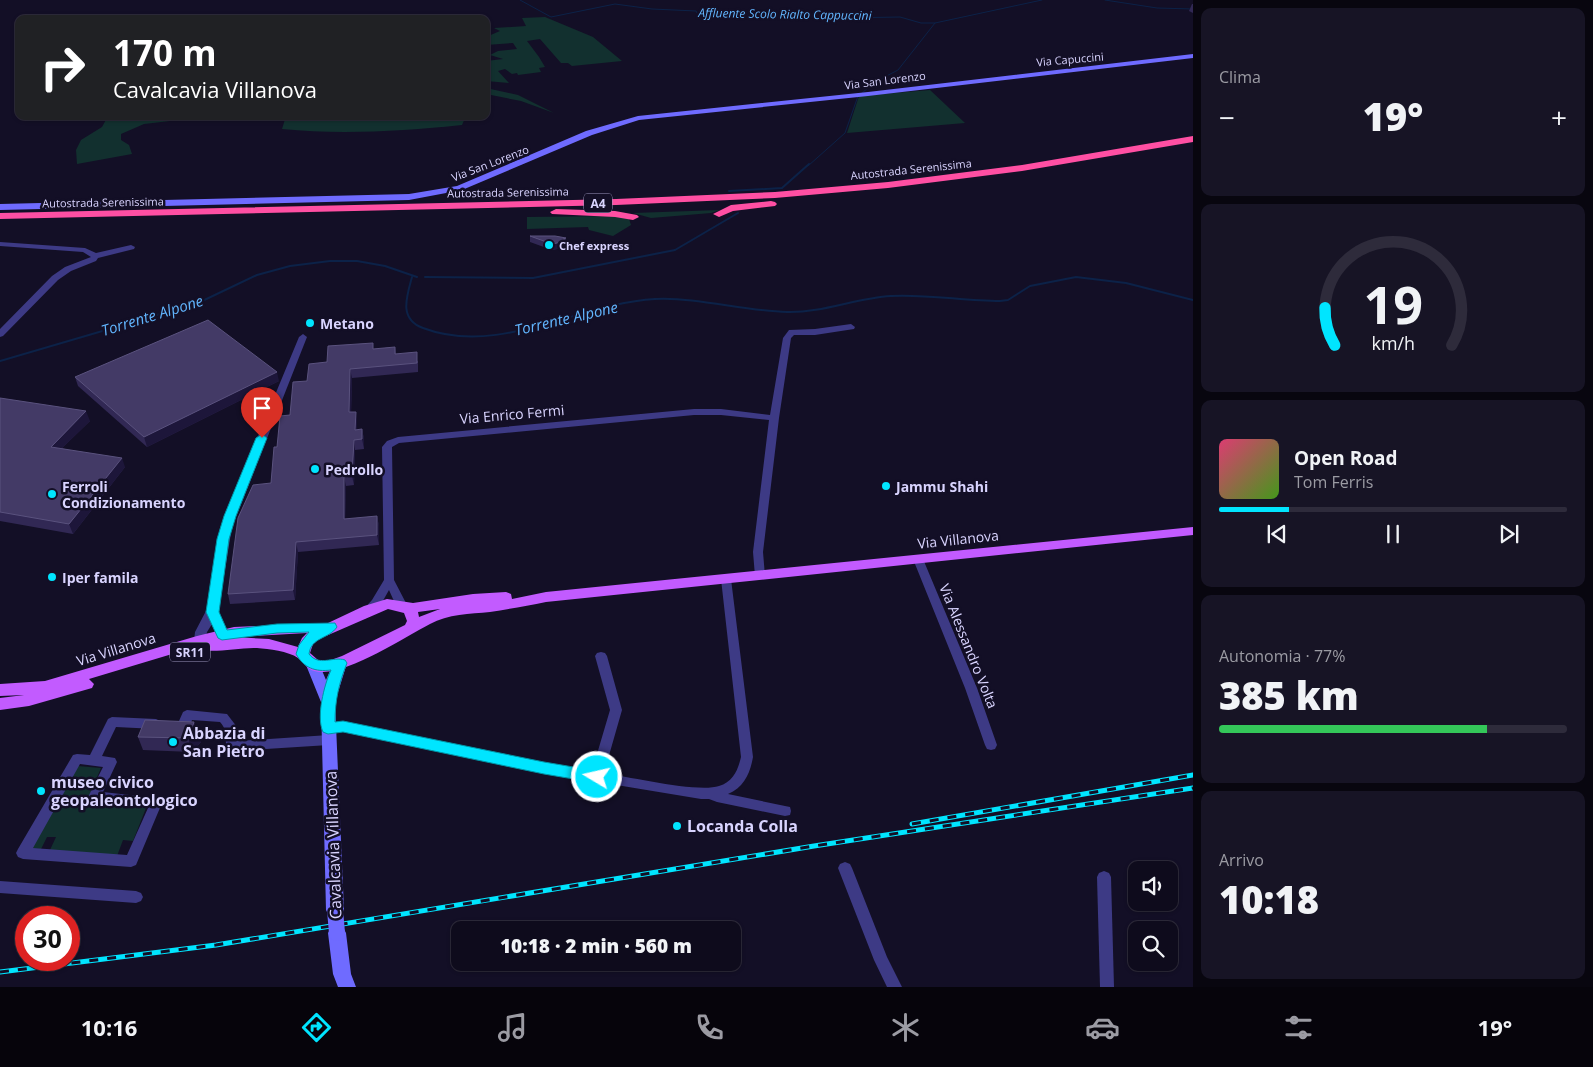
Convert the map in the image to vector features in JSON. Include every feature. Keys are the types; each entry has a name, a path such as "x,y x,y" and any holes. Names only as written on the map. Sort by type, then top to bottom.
{"highway":[{"name":"Autostrada Serenissima","path":"0,216 616,202 746,197 827,191 960,177 1082,159 1193,139"},
{"name":"Autostrada Serenissima","path":"0,224 647,209 785,201 893,192 1004,178 1193,147"},
{"path":"719,214 732,208 785,201"},
{"path":"542,211 615,214 633,217"}],"main road":[{"name":"Via Villanova","path":"340,663 427,619 446,612 546,598 1193,532"},
{"name":"Via Villanova","path":"308,659 303,649 311,637 369,610 387,604 425,606 473,599 521,596 546,598"},
{"path":"404,606 413,615 414,621 410,629"},
{"name":"Via Villanova","path":"0,690 45,687 222,635 245,631 331,627"},
{"name":"Via Villanova","path":"0,704 29,700 65,691 214,645 232,642 259,643 284,647 308,659"},
{"path":"308,659 328,666 340,663"}],"street":[{"name":"Via Capuccini","path":"949,84 1193,56"},
{"name":"Via San Lorenzo","path":"0,207 409,198 435,194 468,185 588,134 638,118 949,84"},
{"path":"0,244 85,250 95,256"},
{"path":"0,334 54,278 68,269 93,259 95,256 131,247"},
{"path":"760,576 758,552 774,418 787,338 792,332 815,332 851,327"},
{"path":"200,641 200,633 212,612 223,539 228,521 303,337"},
{"name":"Via Enrico Fermi","path":"369,610 376,603 388,580 387,447 390,443 398,440 694,412 722,412 774,418"},
{"name":"Via Alessandro Volta","path":"918,559 971,688 990,745"},
{"path":"711,794 722,791 739,780 746,769 748,757 726,579"},
{"name":"Via Enrico Fermi","path":"388,580 404,606"},
{"path":"212,612 222,635"},
{"path":"597,777 616,710 601,656"},
{"name":"Cavalcavia Villanova","path":"308,659 328,702"},
{"name":"Cavalcavia Villanova","path":"340,663 328,702 335,910 342,974 346,987"},
{"path":"94,760 112,722 184,726 187,715 223,717 232,725 234,733 232,746 329,734 343,726 535,766 711,794 717,797 785,811"},
{"path":"77,758 94,760 110,762 94,797 156,803 131,862 23,853 77,758"},
{"path":"845,868 881,960 896,987"},
{"path":"1104,877 1107,987"},
{"path":"0,887 136,897"},
{"path":"881,960 887,987"}],"green space":[{"path":"545,17 593,37 622,61 572,66 568,63 561,63 540,39 527,41 545,67 539,68 541,72 518,75 517,73 512,74 505,69 498,71 509,83 490,81 490,61 503,59 490,55 498,51 517,49 513,43 490,45 490,35 500,31 494,28 526,26 522,18"},
{"path":"490,89 518,95 554,113 521,101 490,95"},
{"path":"930,90 965,123 847,133 859,96"},
{"path":"106,120 178,120 144,124 121,134 121,140 129,145 132,154 77,164 76,150 81,140 102,127"},
{"path":"285,120 464,120 462,125 395,130 327,132 282,129"},
{"path":"720,210 711,213 651,218 633,213"},
{"path":"619,216 629,219 631,225 613,236 589,230 588,227 527,229 527,217"},
{"path":"78,766 101,768 88,798 92,802 146,808 133,841 123,840 117,856 50,850 56,837 47,837 41,849 32,848"}],"building":[{"path":"530,236 555,236 566,238 563,239 567,241 552,244"},
{"path":"208,320 277,372 144,437 75,377"},
{"name":"Pedrollo","path":"373,343 373,349 395,347 395,354 417,352 417,363 350,369 349,412 356,412 355,430 362,429 362,439 354,440 352,476 344,477 344,519 377,516 377,535 296,542 293,590 228,594 238,518 253,485 271,483 274,447 277,447 280,416 290,415 293,382 307,381 309,364 327,362 328,346"},
{"name":"Ferroli Condizionamento","path":"0,398 86,411 51,447 122,458 69,524 0,512"},
{"path":"145,720 194,722 193,725 197,729 188,738 138,737"}],"waterway":[{"name":"Affluente Scolo Rialto Cappuccini","path":"520,0 551,17 615,4 652,9 696,11 697,13 841,18 900,17 921,23 935,23"},
{"path":"935,23 1042,0"},
{"path":"1105,0 1157,8 1193,9"},
{"path":"862,93 875,82 898,70 935,23"},
{"path":"808,166 845,133 858,96"},
{"path":"729,191 782,188 809,164"},
{"path":"425,277 533,278 675,250 738,213"},
{"name":"Torrente Alpone","path":"0,361 198,303 257,275 290,266 330,261 357,261 385,266 417,277"},
{"name":"Torrente Alpone","path":"412,277 406,306 407,313 415,324 423,328 452,335 481,336 510,333 598,309 655,299 688,300 771,311 800,312 865,299 891,296 986,301 1008,300 1030,286 1076,277 1126,283 1193,300"}],"railway":[{"path":"912,824 1193,775"},
{"path":"0,972 216,945 814,846 1193,788"}],"place":[{"name":"Chef express","path":"549,245"},
{"name":"Metano","path":"310,323"},
{"name":"Pedrollo","path":"315,469"},
{"name":"Jammu Shahi","path":"886,486"},
{"name":"Ferroli Condizionamento","path":"52,494"},
{"name":"Iper famila","path":"52,577"},
{"name":"Abbazia di San Pietro","path":"173,742"},
{"name":"museo civico geopaleontologico","path":"41,791"},
{"name":"Locanda Colla","path":"677,826"}],"route":[{"path":"262,438 226,526 223,539 212,612 222,635 277,628 331,627 311,637 303,649 306,660 313,665 328,666 340,663 328,702 328,728 343,726 349,729 597,777"}]}
